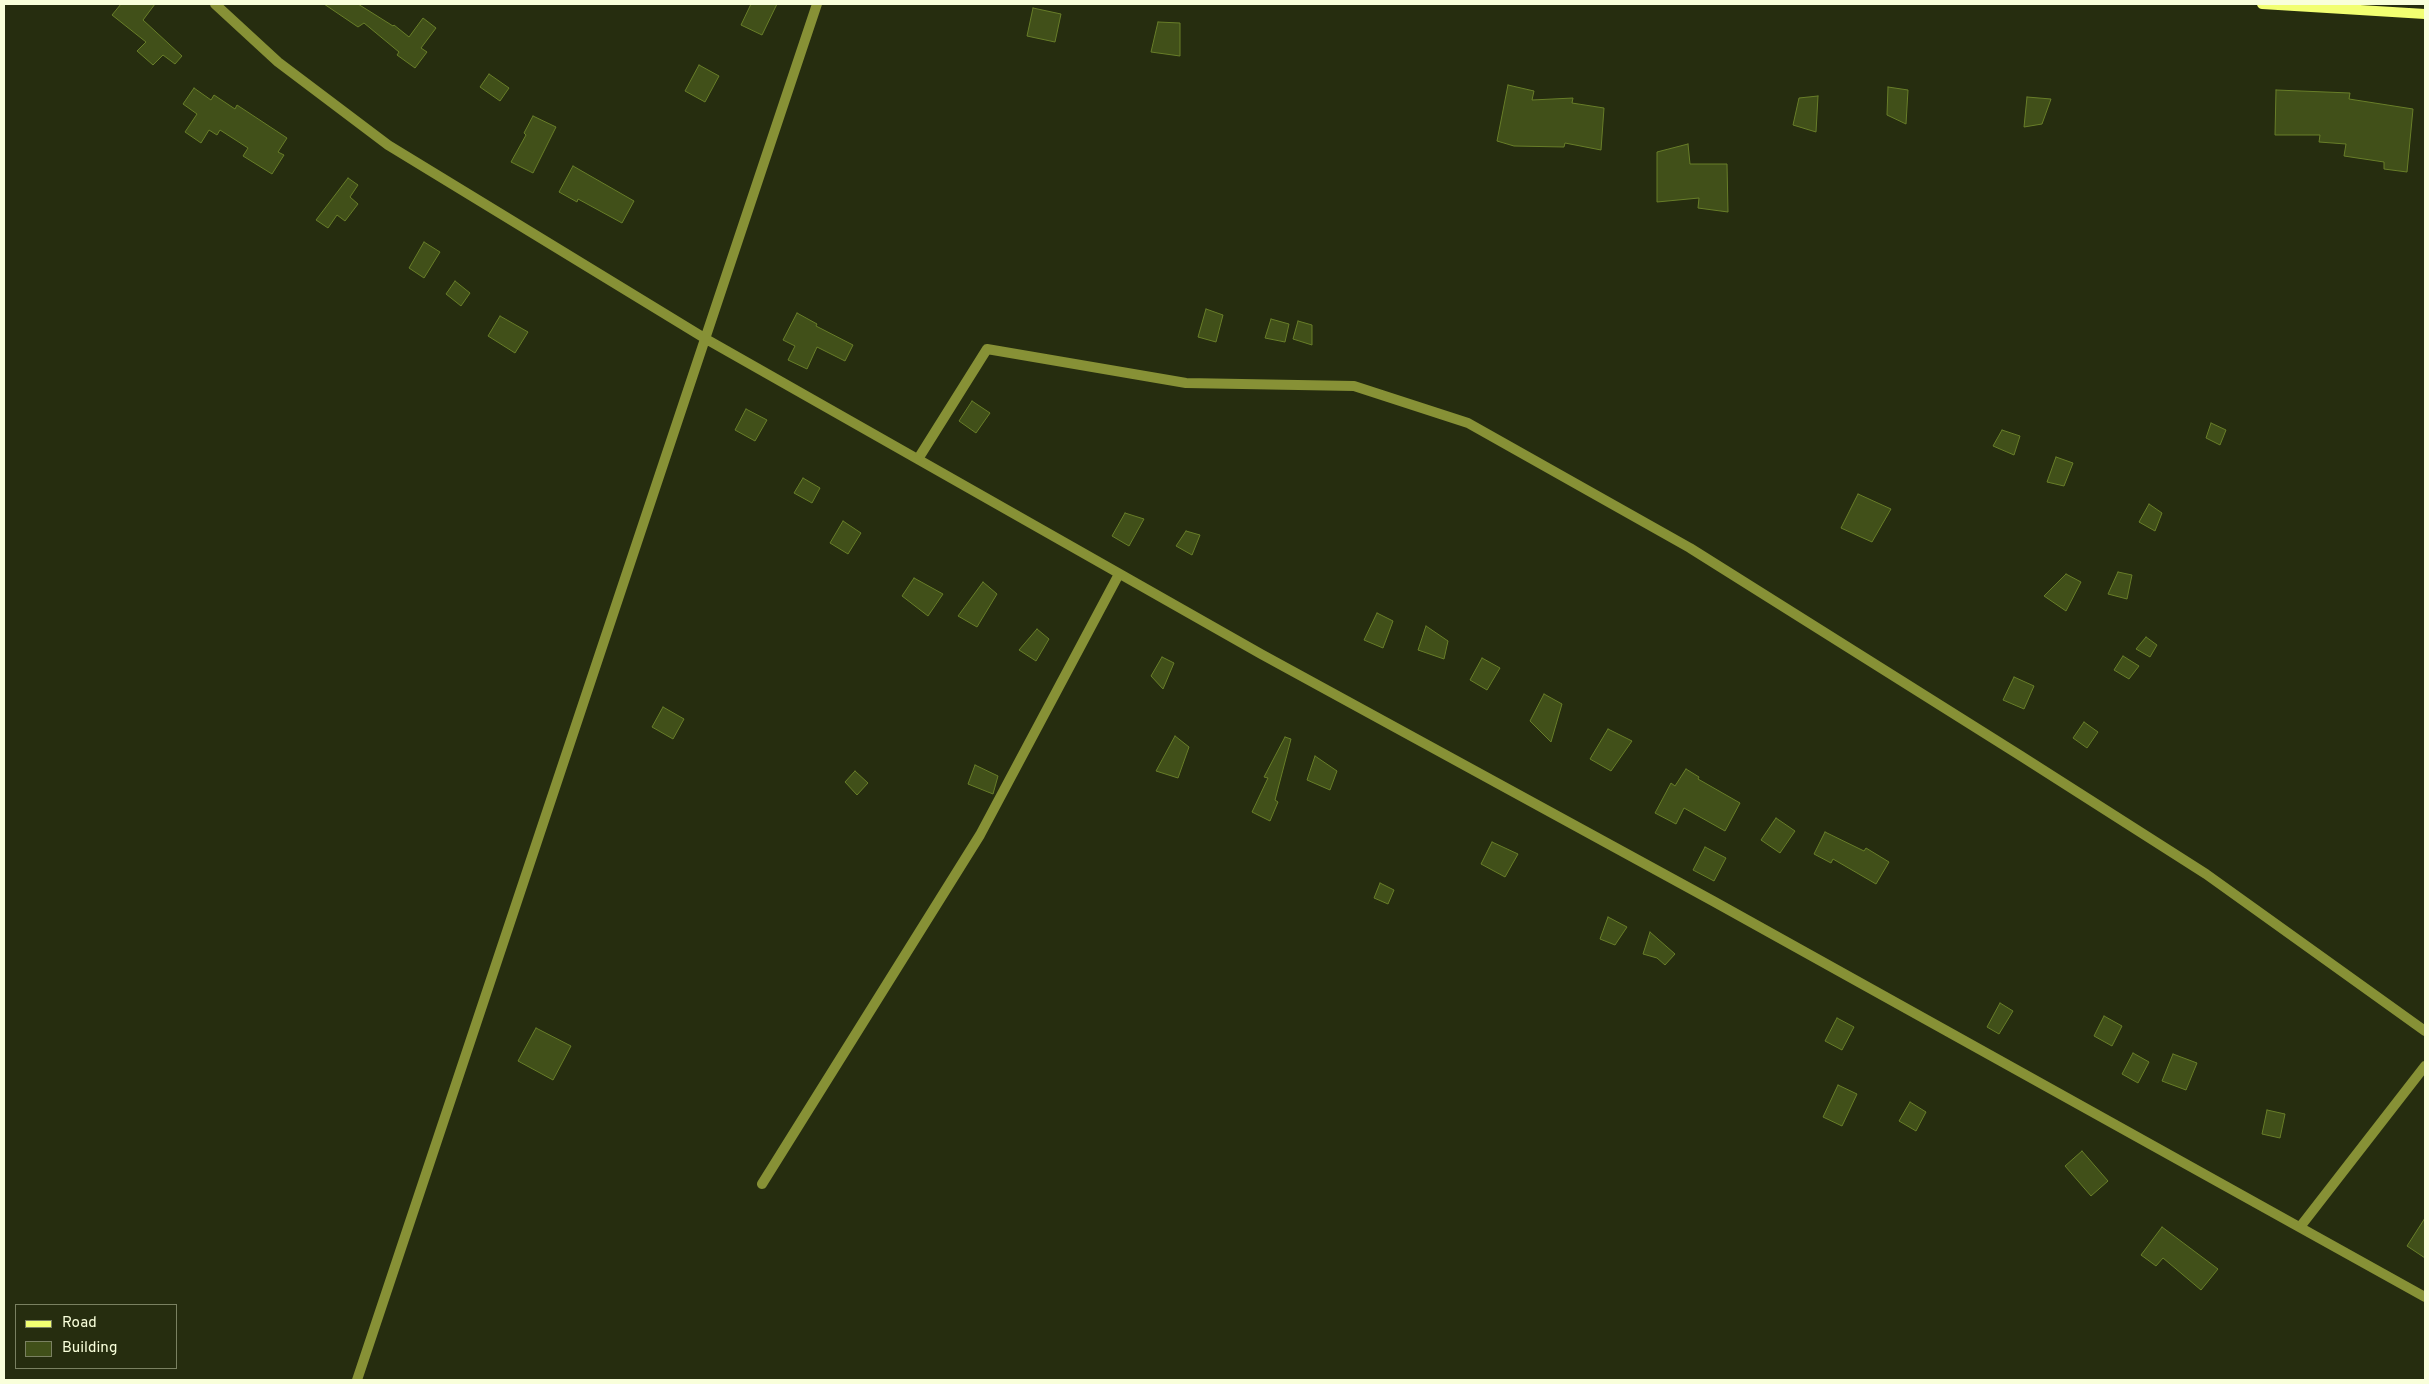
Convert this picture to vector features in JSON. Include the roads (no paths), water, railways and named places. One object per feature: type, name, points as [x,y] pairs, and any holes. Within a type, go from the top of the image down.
[{"type":"main road","points":[[2262,4],[2425,14]]},
{"type":"street","points":[[215,4],[278,62],[388,146],[706,339],[1261,654],[1739,916],[2425,1297]]},
{"type":"street","points":[[357,1380],[817,4]]},
{"type":"street","points":[[918,459],[987,348],[1186,383],[1354,386],[1468,423],[1690,548],[2029,761],[2206,874],[2425,1031]]},
{"type":"street","points":[[762,1184],[980,835],[1119,574]]},
{"type":"street","points":[[2300,1227],[2425,1066]]}]
